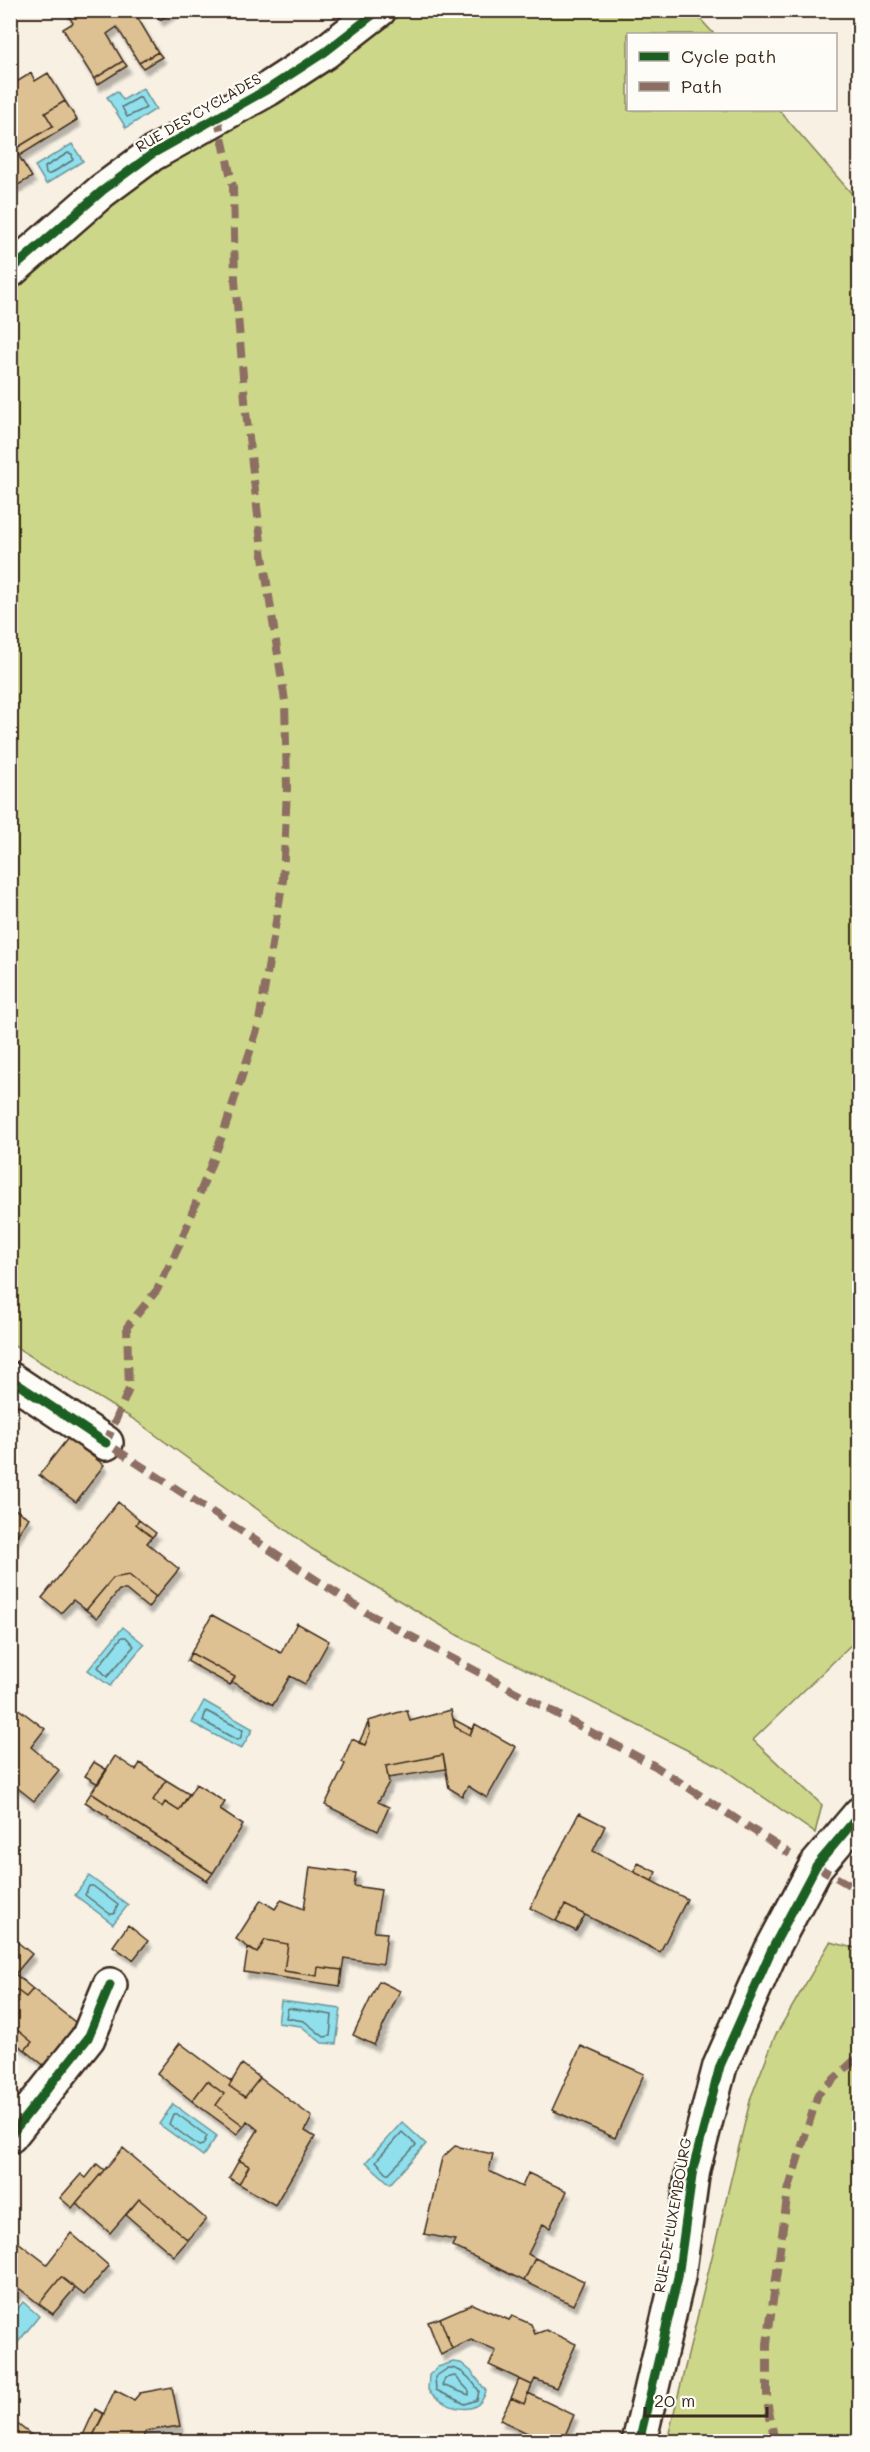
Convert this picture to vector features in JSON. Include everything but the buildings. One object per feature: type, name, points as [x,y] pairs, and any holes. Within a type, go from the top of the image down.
[{"type":"street","name":"RUE DES CYCLADES","points":[[10,271],[102,191],[152,154],[268,89],[325,52],[379,10]]},
{"type":"street","points":[[10,1379],[106,1443]]},
{"type":"street","name":"RUE DE LUXEMBOURG","points":[[639,2442],[678,2277],[693,2169],[720,2066],[771,1951],[816,1866],[860,1814]]},
{"type":"street","points":[[10,2136],[88,2038],[110,1985]]},
{"type":"green space","points":[[372,11],[693,11],[713,33],[627,33],[627,111],[780,111],[859,202],[859,1637],[753,1740],[822,1805],[815,1833],[719,1766],[459,1636],[312,1549],[135,1420],[11,1344],[11,267]]},
{"type":"green space","points":[[830,1942],[859,1949],[859,2441],[667,2441],[751,2097],[775,2036]]},
{"type":"water","points":[[143,88],[156,109],[126,128],[107,97],[117,91],[123,100]]},
{"type":"water","points":[[72,144],[83,161],[46,184],[35,166]]},
{"type":"water","points":[[123,1627],[144,1644],[110,1686],[88,1670]]},
{"type":"water","points":[[204,1701],[253,1729],[241,1749],[192,1723]]},
{"type":"water","points":[[89,1876],[128,1905],[113,1924],[75,1895]]},
{"type":"water","points":[[281,2001],[341,2009],[336,2044],[322,2043],[301,2026],[278,2023]]},
{"type":"water","points":[[173,2104],[217,2136],[203,2156],[159,2124]]},
{"type":"water","points":[[402,2122],[426,2144],[390,2184],[366,2162]]},
{"type":"water","points":[[23,2302],[39,2316],[11,2351],[11,2317]]},
{"type":"water","points":[[453,2362],[461,2363],[472,2372],[486,2391],[482,2400],[475,2406],[459,2408],[451,2406],[442,2402],[428,2390],[429,2375],[438,2367]]},
{"type":"marked path","points":[[217,115],[233,187],[235,280],[246,412],[262,550],[285,701],[287,788],[283,880],[258,1027],[223,1134],[179,1246],[157,1290],[127,1327],[129,1389],[106,1443],[367,1613],[655,1766],[790,1854]]},
{"type":"marked path","points":[[816,1866],[860,1891]]},
{"type":"marked path","points":[[775,2442],[767,2401],[767,2344],[788,2191],[818,2094],[860,2055]]},
{"type":"cycle path","points":[[10,271],[102,191],[152,154],[268,89],[325,52],[379,10]]},
{"type":"cycle path","points":[[10,1379],[106,1443]]},
{"type":"cycle path","points":[[639,2442],[678,2277],[693,2169],[720,2066],[771,1951],[816,1866],[860,1814]]},
{"type":"cycle path","points":[[10,2136],[88,2038],[110,1985]]}]
